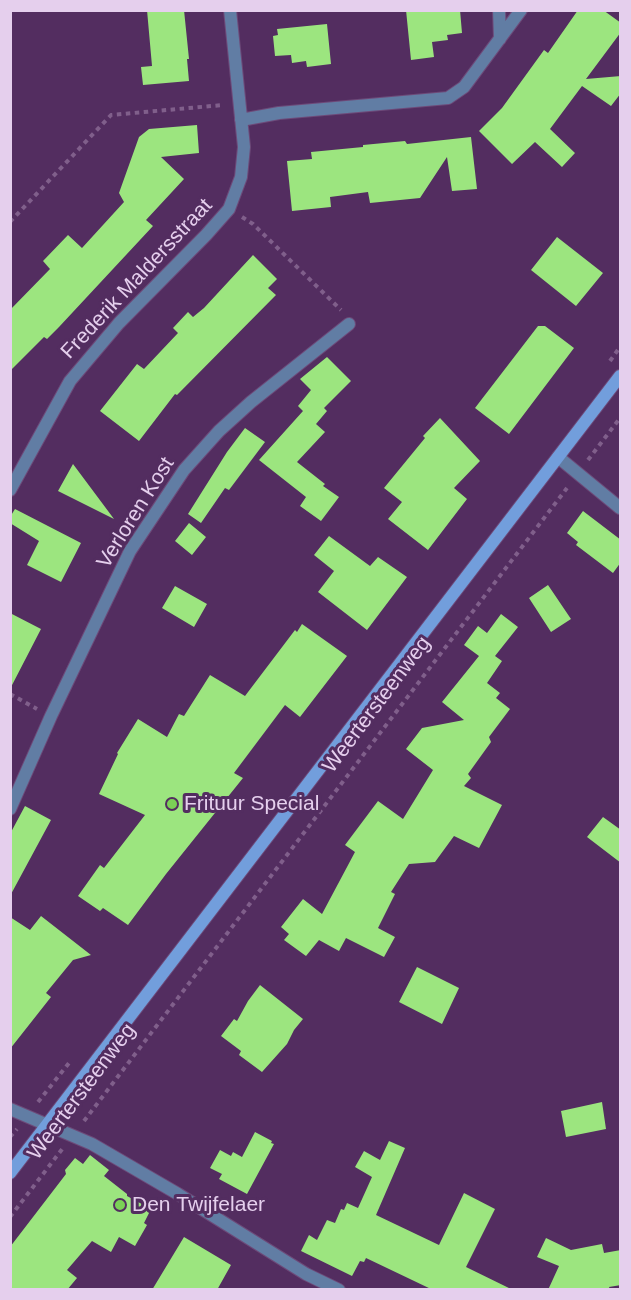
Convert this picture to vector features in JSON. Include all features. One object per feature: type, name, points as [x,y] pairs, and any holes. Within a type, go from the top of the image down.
[{"type":"main road","name":"Weertersteenweg","points":[[10,1173],[621,376]]},
{"type":"street","name":"Frederik Maldersstraat","points":[[10,490],[70,381],[119,323],[229,209],[241,177],[244,147],[230,10]]},
{"type":"street","points":[[500,10],[500,39]]},
{"type":"street","points":[[241,120],[279,113],[448,98],[464,87],[521,10]]},
{"type":"street","name":"Verloren Kost","points":[[10,809],[51,716],[130,551],[184,470],[251,402],[349,324]]},
{"type":"street","points":[[558,458],[621,508]]},
{"type":"street","points":[[10,1109],[92,1144],[178,1194],[306,1274],[339,1290]]},
{"type":"path","points":[[10,222],[111,115],[239,104]]},
{"type":"path","points":[[229,209],[253,224],[337,305],[349,324]]},
{"type":"path","name":"Weertersteenweg","points":[[10,1217],[621,418]]},
{"type":"path","points":[[10,694],[51,716]]},
{"type":"building","points":[[147,10],[184,10],[189,81],[143,85],[141,67],[152,66]]},
{"type":"building","points":[[406,10],[460,10],[462,33],[447,35],[448,40],[432,42],[434,57],[411,60]]},
{"type":"building","points":[[578,10],[603,10],[621,23],[621,32],[586,79],[621,76],[621,93],[611,106],[582,86],[550,129],[575,153],[562,167],[535,142],[512,164],[479,131],[502,108],[544,50],[548,53]]},
{"type":"building","points":[[327,24],[331,64],[307,67],[306,61],[292,63],[291,55],[275,56],[273,36],[278,35],[277,29]]},
{"type":"building","points":[[197,125],[199,153],[161,157],[184,179],[146,220],[153,226],[59,327],[47,339],[44,337],[10,371],[10,310],[50,269],[43,261],[68,235],[82,248],[124,202],[119,193],[139,137],[149,129]]},
{"type":"building","points":[[471,137],[477,189],[452,191],[447,157],[420,198],[370,203],[368,192],[330,197],[331,207],[292,211],[287,161],[312,159],[311,152],[363,147],[363,145],[405,141],[407,144]]},
{"type":"building","points":[[557,237],[603,273],[576,306],[531,270]]},
{"type":"building","points":[[253,255],[277,279],[268,288],[276,295],[177,395],[175,394],[139,441],[100,411],[137,364],[144,369],[178,333],[173,328],[188,312],[193,317],[204,308]]},
{"type":"building","points":[[538,326],[545,326],[574,348],[509,434],[475,408]]},
{"type":"building","points":[[327,357],[351,381],[324,408],[327,411],[316,424],[325,432],[297,462],[339,497],[321,521],[300,506],[306,497],[259,460],[303,411],[298,406],[311,390],[300,379]]},
{"type":"building","points":[[440,418],[480,461],[454,488],[467,499],[428,550],[388,519],[402,502],[384,488],[425,438],[423,436]]},
{"type":"building","points":[[245,428],[265,442],[229,490],[225,488],[201,523],[188,514]]},
{"type":"building","points":[[73,464],[114,519],[58,491]]},
{"type":"building","points":[[15,509],[81,543],[61,582],[27,565],[39,541],[10,523],[10,517]]},
{"type":"building","points":[[583,511],[621,540],[621,562],[613,573],[576,545],[578,542],[567,533]]},
{"type":"building","points":[[189,523],[206,537],[192,555],[175,541]]},
{"type":"building","points":[[329,536],[370,566],[378,557],[407,577],[367,630],[318,592],[334,571],[314,555]]},
{"type":"building","points":[[548,585],[571,619],[551,632],[529,598]]},
{"type":"building","points":[[175,586],[207,604],[194,627],[162,608]]},
{"type":"building","points":[[10,613],[41,629],[10,689]]},
{"type":"building","points":[[501,614],[518,627],[495,656],[502,661],[487,683],[500,693],[496,698],[510,709],[489,737],[491,742],[468,774],[471,778],[464,786],[502,805],[479,848],[454,836],[435,862],[409,864],[391,892],[395,894],[378,928],[395,937],[384,957],[346,938],[339,951],[319,940],[306,956],[284,940],[289,934],[281,927],[303,899],[322,914],[355,852],[345,845],[378,801],[403,819],[433,770],[406,749],[422,728],[464,720],[442,702],[479,656],[464,645],[478,626],[487,633]]},
{"type":"building","points":[[302,624],[347,656],[300,717],[285,705],[234,773],[243,778],[128,925],[103,908],[100,911],[78,896],[100,865],[104,868],[145,815],[99,794],[117,753],[138,719],[167,737],[179,714],[184,716],[210,675],[245,696]]},
{"type":"building","points":[[25,806],[51,820],[10,896],[10,834]]},
{"type":"building","points":[[603,817],[621,830],[621,863],[587,837]]},
{"type":"building","points":[[41,916],[91,955],[73,960],[46,993],[51,997],[10,1049],[10,917],[30,930]]},
{"type":"building","points":[[417,967],[459,988],[442,1024],[399,1002]]},
{"type":"building","points":[[260,985],[303,1019],[287,1044],[262,1072],[239,1055],[241,1051],[221,1036],[234,1019],[237,1021]]},
{"type":"building","points":[[602,1102],[606,1129],[566,1137],[561,1111]]},
{"type":"building","points":[[255,1132],[274,1144],[247,1194],[219,1179],[222,1174],[210,1168],[220,1150],[231,1156],[233,1152],[242,1157]]},
{"type":"building","points":[[389,1141],[405,1148],[376,1215],[439,1245],[464,1193],[495,1209],[466,1267],[513,1290],[433,1290],[366,1258],[364,1262],[360,1261],[352,1276],[301,1251],[309,1235],[317,1240],[327,1220],[335,1223],[341,1209],[344,1210],[347,1203],[358,1208],[372,1177],[355,1167],[364,1151],[380,1160]]},
{"type":"building","points":[[90,1155],[109,1170],[104,1176],[127,1196],[151,1209],[144,1223],[147,1225],[135,1246],[119,1237],[111,1252],[92,1241],[67,1270],[77,1278],[67,1290],[10,1290],[10,1247],[66,1174],[65,1170],[75,1158],[83,1164]]},
{"type":"building","points":[[184,1237],[231,1265],[217,1290],[152,1290]]},
{"type":"building","points":[[546,1238],[571,1250],[602,1244],[604,1253],[621,1250],[621,1285],[609,1287],[610,1290],[548,1290],[559,1266],[537,1257]]},
{"type":"place","name":"Frituur Special","points":[[172,804]]},
{"type":"place","name":"Den Twijfelaer","points":[[120,1205]]}]
